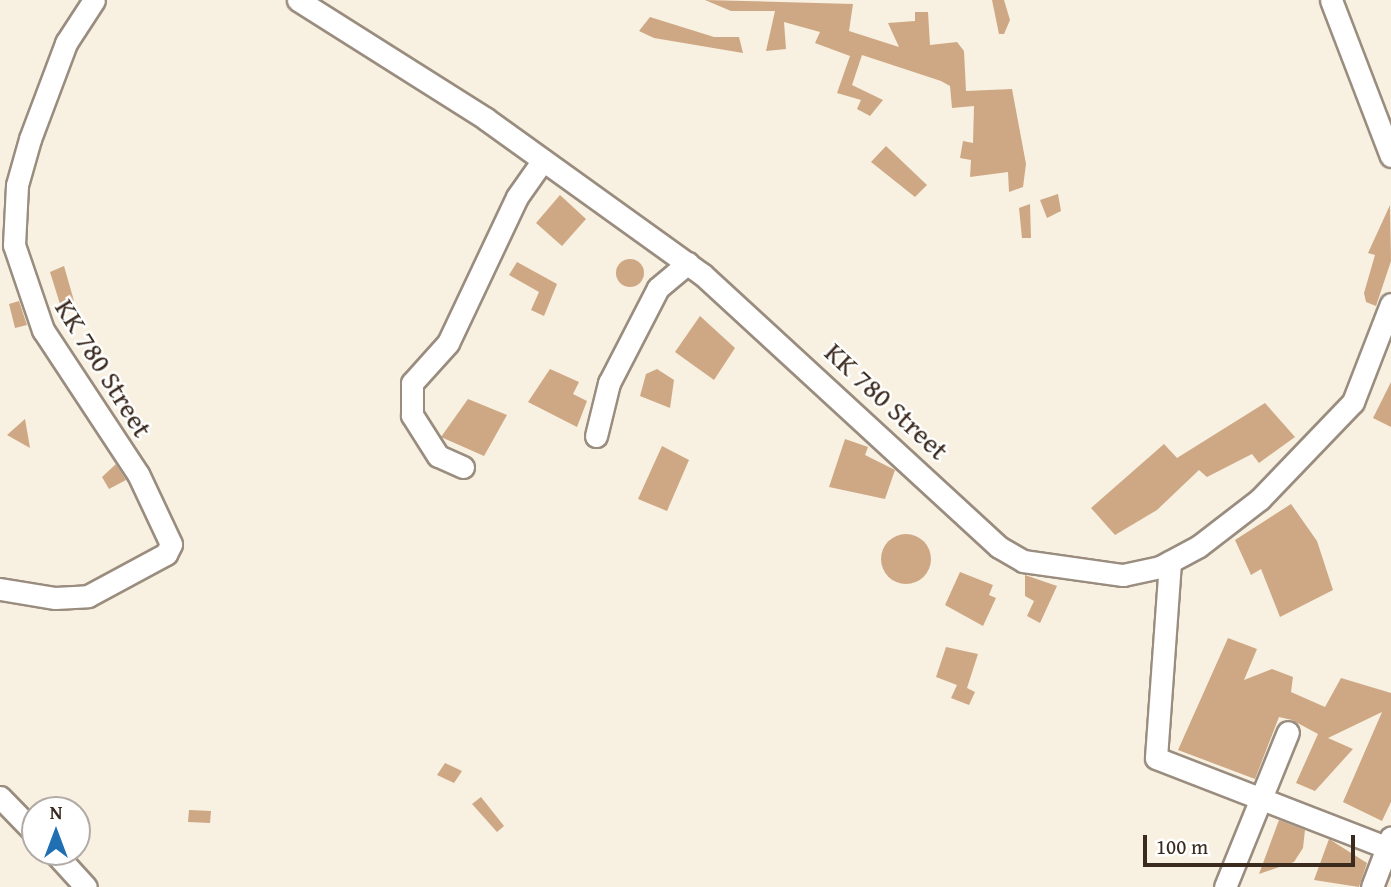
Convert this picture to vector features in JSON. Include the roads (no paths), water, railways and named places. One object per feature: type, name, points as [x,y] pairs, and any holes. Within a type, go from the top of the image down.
[{"type":"street","name":"KK 780 Street","points":[[0,589],[88,596],[166,554],[171,544],[138,474],[43,330],[14,245],[17,185],[30,139],[66,43],[94,0]]},
{"type":"street","name":"KK 780 Street","points":[[298,0],[543,160],[688,263],[789,348],[999,547],[1023,561],[1088,574],[1146,572],[1170,562],[1239,518],[1329,431],[1353,402],[1391,304]]},
{"type":"street","points":[[1333,2],[1391,156]]},
{"type":"street","points":[[463,467],[438,456],[412,415],[412,383],[448,343],[517,197],[543,160]]},
{"type":"street","points":[[596,436],[609,383],[658,288],[688,263]]},
{"type":"street","points":[[1170,562],[1156,758],[1389,841],[1372,887]]},
{"type":"street","points":[[1225,887],[1259,795],[1288,732]]},
{"type":"street","points":[[2,803],[21,820]]},
{"type":"street","points":[[67,866],[86,887]]}]
